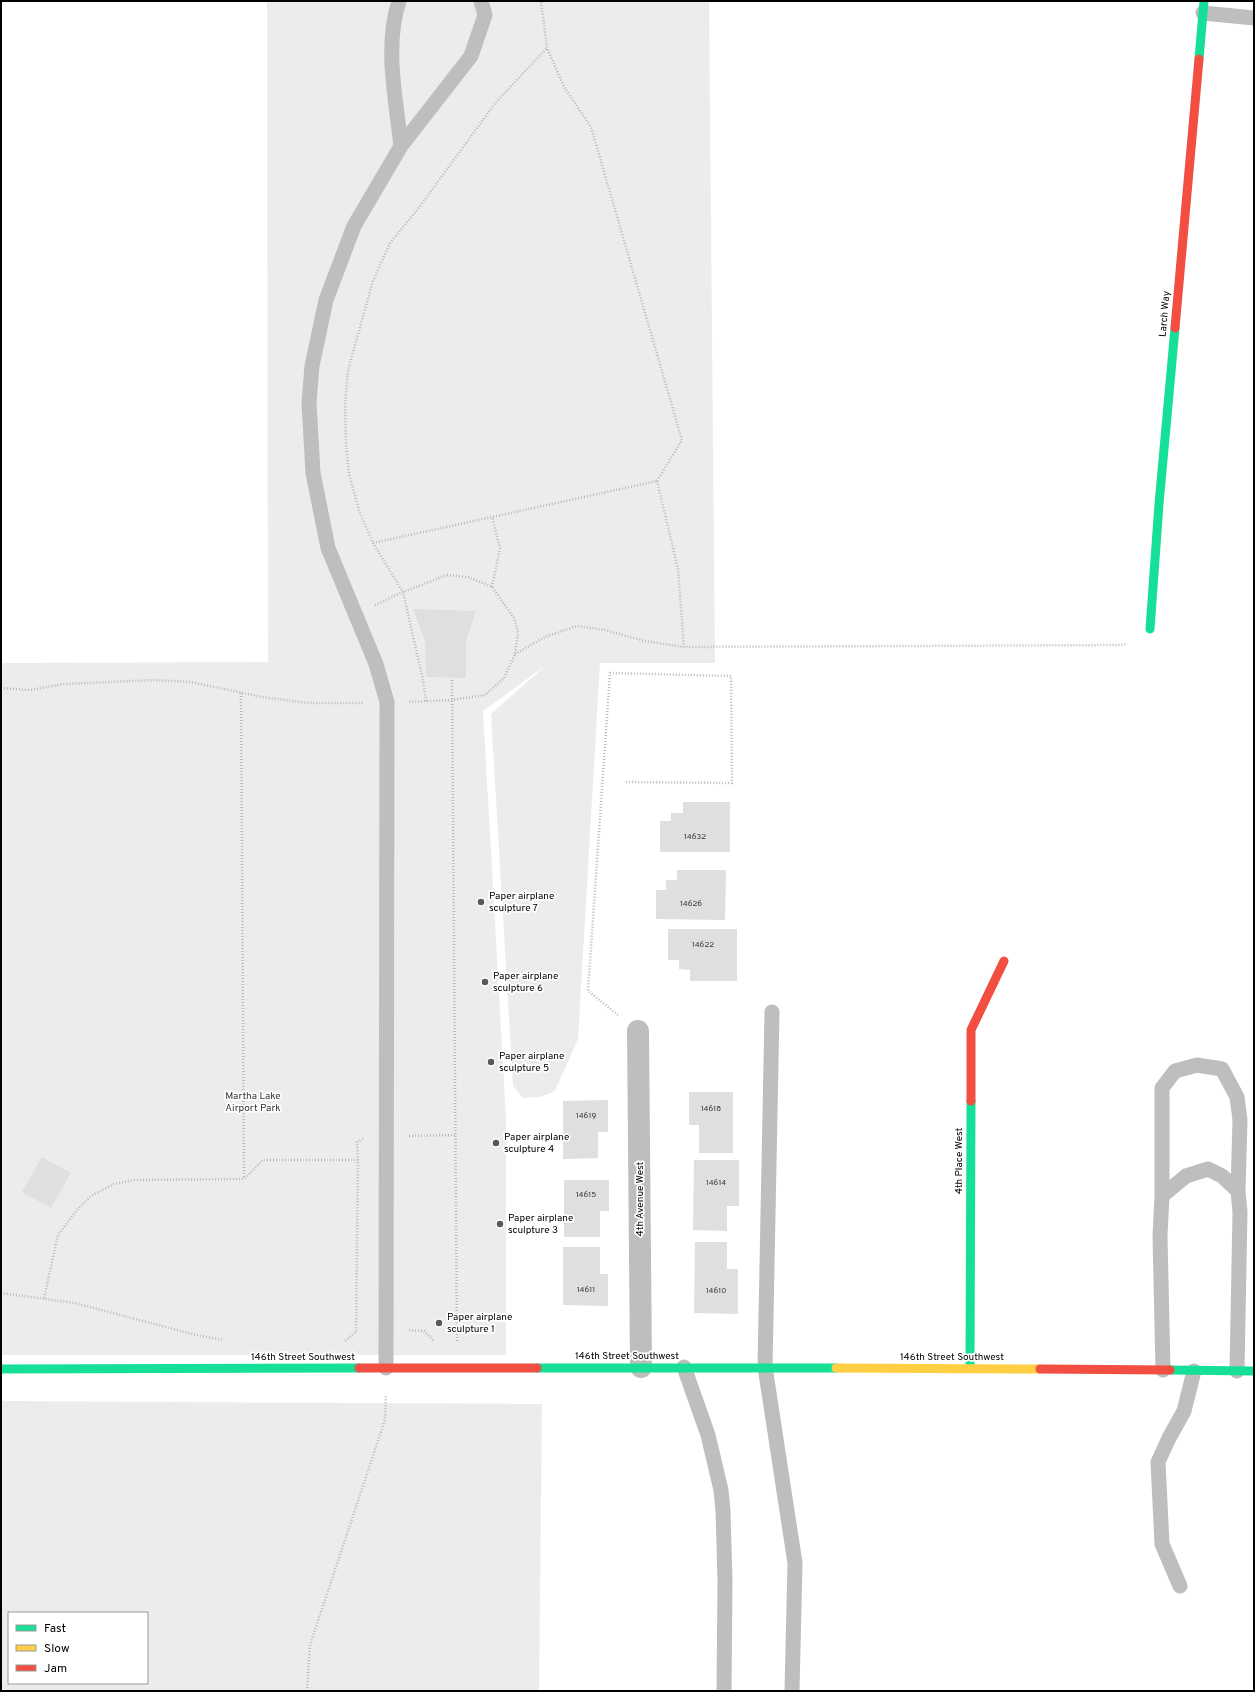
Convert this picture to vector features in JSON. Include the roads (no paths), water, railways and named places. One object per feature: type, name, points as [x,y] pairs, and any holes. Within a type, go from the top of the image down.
[{"type":"street","name":"Larch Way","points":[[1150,629],[1159,504],[1203,7]]},
{"type":"street","name":"4th Place West","points":[[970,1368],[971,1030],[1004,961]]},
{"type":"street","name":"4th Avenue West","points":[[638,1031],[641,1367]]},
{"type":"street","name":"146th Street Southwest","points":[[1,1369],[765,1367],[1254,1371]]},
{"type":"lane","points":[[399,1],[393,18],[392,63],[401,146]]},
{"type":"lane","points":[[386,1368],[387,702],[376,664],[328,548],[313,473],[309,403],[312,366],[326,300],[354,226],[401,146],[471,56],[485,15],[481,1]]},
{"type":"lane","points":[[1203,7],[1254,18]]},
{"type":"lane","points":[[772,1012],[765,1367],[795,1563],[792,1691]]},
{"type":"lane","points":[[1163,1370],[1160,1236],[1162,1196],[1162,1088],[1175,1071],[1197,1065],[1222,1069],[1237,1097],[1240,1120],[1238,1191],[1240,1212],[1237,1371]]},
{"type":"lane","points":[[1162,1196],[1186,1176],[1208,1169],[1222,1176],[1238,1191]]},
{"type":"lane","points":[[684,1367],[708,1435],[721,1490],[725,1580],[724,1691]]},
{"type":"lane","points":[[1180,1586],[1162,1544],[1158,1462],[1184,1410],[1194,1371]]},
{"type":"place","name":"Paper airplane sculpture 7","points":[[481,902]]},
{"type":"place","name":"Paper airplane sculpture 6","points":[[485,982]]},
{"type":"place","name":"Paper airplane sculpture 5","points":[[491,1062]]},
{"type":"place","name":"Paper airplane sculpture 4","points":[[496,1143]]},
{"type":"place","name":"Paper airplane sculpture 3","points":[[500,1224]]},
{"type":"place","name":"Paper airplane sculpture 1","points":[[439,1323]]},
{"type":"park label","name":"Martha Lake Airport Park","points":[[253,1102]]}]
